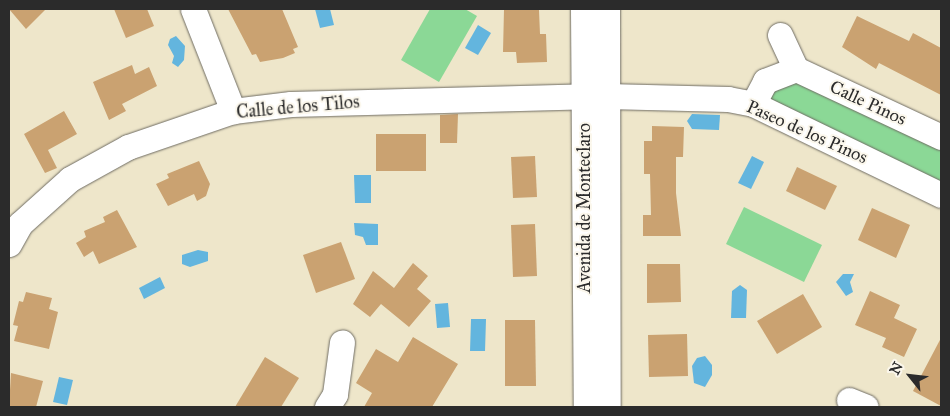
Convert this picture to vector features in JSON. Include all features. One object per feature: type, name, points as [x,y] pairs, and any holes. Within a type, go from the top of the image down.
[{"type":"street","points":[[193,9],[233,111]]},
{"type":"street","name":"Avenida de Monteclaro","points":[[583,9],[595,96],[608,407]]},
{"type":"street","name":"Avenida de Monteclaro","points":[[586,407],[595,96],[607,9]]},
{"type":"street","points":[[753,104],[765,81],[796,69],[780,35]]},
{"type":"street","name":"Calle Pinos","points":[[796,69],[941,137]]},
{"type":"street","name":"Calle de los Tilos","points":[[12,228],[70,179],[128,147],[233,111],[291,104],[595,96]]},
{"type":"street","name":"Paseo de los Pinos","points":[[595,96],[728,99],[753,104],[941,195]]},
{"type":"street","points":[[327,407],[335,394],[342,342]]},
{"type":"green space","points":[[430,9],[465,9],[477,16],[439,82],[401,60]]},
{"type":"green space","points":[[803,80],[941,146],[941,185],[763,101],[770,89]]},
{"type":"green space","points":[[744,207],[822,245],[804,282],[726,244]]},
{"type":"water","points":[[315,9],[330,9],[334,25],[320,28]]},
{"type":"water","points":[[478,25],[491,33],[478,55],[465,48]]},
{"type":"water","points":[[176,36],[185,46],[184,60],[178,67],[172,63],[174,56],[168,45],[170,39]]},
{"type":"water","points":[[692,114],[720,115],[719,130],[692,129],[687,121]]},
{"type":"water","points":[[752,156],[764,162],[751,189],[738,183]]},
{"type":"water","points":[[354,175],[371,175],[371,203],[355,203]]},
{"type":"water","points":[[354,223],[378,224],[378,245],[366,245],[363,237],[355,235]]},
{"type":"water","points":[[198,250],[208,252],[208,261],[190,267],[182,264],[182,255]]},
{"type":"water","points":[[843,274],[854,274],[850,282],[853,292],[846,296],[836,282]]},
{"type":"water","points":[[160,277],[165,288],[144,299],[139,288]]},
{"type":"water","points":[[740,285],[747,290],[746,318],[731,318],[732,291]]},
{"type":"water","points":[[448,303],[450,327],[437,328],[435,304]]},
{"type":"water","points":[[471,319],[486,319],[485,351],[470,351]]},
{"type":"water","points":[[705,356],[712,365],[712,375],[705,387],[694,383],[692,366],[697,358]]},
{"type":"water","points":[[59,377],[73,380],[67,405],[53,402]]},
{"type":"building","points":[[9,9],[46,9],[26,29]]},
{"type":"building","points":[[114,9],[147,9],[154,26],[126,38]]},
{"type":"building","points":[[228,9],[282,9],[298,47],[293,49],[295,53],[283,58],[260,62],[256,54],[252,55]]},
{"type":"building","points":[[504,9],[539,10],[540,34],[546,34],[547,62],[517,63],[516,52],[503,52]]},
{"type":"building","points":[[857,16],[909,41],[913,33],[941,48],[941,95],[879,63],[876,69],[842,47]]},
{"type":"building","points":[[132,65],[135,74],[149,67],[157,86],[122,104],[126,111],[109,120],[93,82]]},
{"type":"building","points":[[64,111],[77,134],[48,150],[57,168],[45,173],[24,134]]},
{"type":"building","points":[[458,114],[457,143],[440,143],[440,115]]},
{"type":"building","points":[[652,126],[684,127],[683,157],[676,157],[676,193],[681,236],[643,236],[643,215],[651,215],[650,174],[644,174],[644,141],[652,141]]},
{"type":"building","points":[[376,134],[426,134],[426,171],[376,171]]},
{"type":"building","points":[[535,156],[537,197],[513,198],[511,157]]},
{"type":"building","points":[[199,161],[210,184],[206,196],[197,201],[194,194],[168,206],[156,184],[169,178],[167,174]]},
{"type":"building","points":[[797,167],[837,186],[825,210],[786,191]]},
{"type":"building","points":[[872,208],[910,225],[896,258],[858,240]]},
{"type":"building","points":[[117,210],[137,247],[99,264],[93,251],[84,257],[76,243],[86,237],[84,231],[105,222],[103,217]]},
{"type":"building","points":[[535,224],[537,276],[513,277],[511,225]]},
{"type":"building","points":[[341,242],[355,279],[316,293],[303,255]]},
{"type":"building","points":[[413,263],[428,276],[417,289],[431,301],[409,327],[381,304],[370,317],[353,304],[373,271],[394,288]]},
{"type":"building","points":[[647,264],[680,264],[681,302],[647,303]]},
{"type":"building","points":[[870,291],[900,305],[894,318],[917,329],[904,357],[882,347],[886,338],[855,325]]},
{"type":"building","points":[[26,292],[52,298],[49,309],[58,312],[49,349],[14,341],[18,326],[13,325],[19,301],[23,302]]},
{"type":"building","points":[[803,294],[822,327],[777,354],[757,321]]},
{"type":"building","points":[[505,320],[535,320],[536,386],[505,386]]},
{"type":"building","points":[[687,334],[688,376],[649,377],[648,335]]},
{"type":"building","points":[[413,337],[458,364],[432,407],[364,407],[372,393],[356,383],[376,349],[398,362]]},
{"type":"building","points":[[941,338],[941,406],[913,391]]},
{"type":"building","points":[[265,357],[299,378],[281,407],[235,407]]},
{"type":"building","points":[[11,373],[43,381],[36,407],[9,407]]}]
